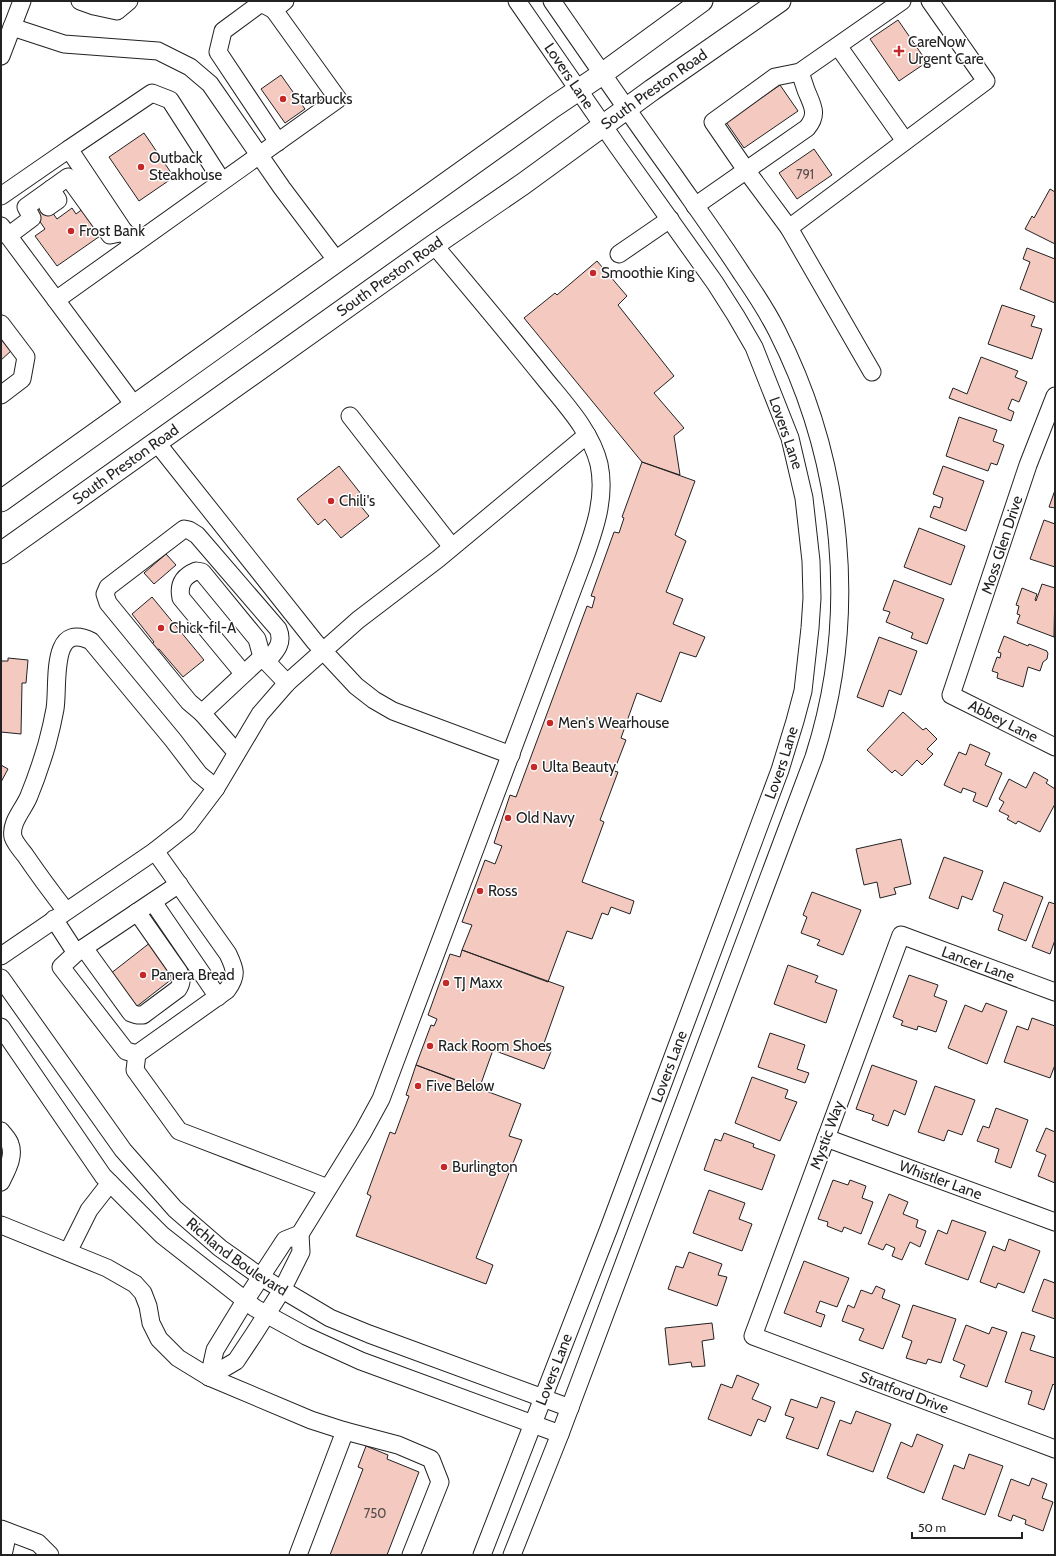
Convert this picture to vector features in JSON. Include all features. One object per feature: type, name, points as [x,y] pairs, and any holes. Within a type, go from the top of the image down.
[{"type":"main road","points":[[1,501],[337,260],[602,74],[702,1]]},
{"type":"main road","name":"South Preston Road","points":[[1,553],[434,245],[523,184],[626,108],[780,1]]},
{"type":"street","points":[[1,56],[22,1]]},
{"type":"street","points":[[80,1],[117,11],[129,1]]},
{"type":"street","name":"Lovers Lane","points":[[482,1555],[606,1235],[780,770],[803,691],[812,598],[808,529],[804,498],[790,438],[754,347],[715,283],[603,125],[518,1]]},
{"type":"street","name":"Lovers Lane","points":[[512,1555],[570,1408],[812,763],[826,713],[837,657],[841,611],[840,554],[832,495],[818,434],[798,377],[776,329],[755,293],[696,206],[552,1]]},
{"type":"street","points":[[872,372],[789,228],[746,170],[714,122],[774,77],[800,72],[902,1]]},
{"type":"street","points":[[789,228],[986,81],[930,1]]},
{"type":"street","points":[[56,300],[129,238],[222,181],[278,142],[338,99],[279,5],[261,3],[223,31],[218,52],[278,142]]},
{"type":"street","points":[[12,27],[64,44],[158,51],[190,67],[210,84],[259,155],[337,260]]},
{"type":"street","points":[[838,46],[905,141]]},
{"type":"street","points":[[696,206],[807,128],[812,122],[814,106],[800,72]]},
{"type":"street","points":[[1,196],[152,93],[170,100],[222,181]]},
{"type":"street","points":[[69,149],[129,238]]},
{"type":"street","points":[[39,214],[26,207],[68,176],[110,235],[129,238]]},
{"type":"street","points":[[51,189],[58,200],[5,238],[56,300],[134,405]]},
{"type":"street","points":[[619,254],[670,219]]},
{"type":"street","points":[[208,1377],[215,1350],[285,1240],[300,1234],[382,1100],[582,565],[597,518],[601,494],[601,478],[599,464],[587,435],[514,339],[434,245]]},
{"type":"street","points":[[1,324],[26,357],[22,379],[1,395]]},
{"type":"street","name":"Moss Glen Drive","points":[[951,695],[1028,465],[1055,396]]},
{"type":"street","points":[[350,416],[452,547]]},
{"type":"street","points":[[1,956],[155,851],[188,825],[216,788],[236,752],[260,714],[287,683],[358,620],[452,547],[587,435]]},
{"type":"street","points":[[157,442],[322,651],[356,686],[374,700],[393,710],[511,755]]},
{"type":"street","points":[[202,713],[244,673],[275,652],[280,643],[281,637],[278,629],[197,535],[184,529],[108,587],[105,594],[108,603],[189,702],[202,713],[236,752]]},
{"type":"street","points":[[244,673],[181,598],[179,591],[181,583],[191,573],[196,571],[202,572],[257,639],[264,659],[287,683]]},
{"type":"street","points":[[137,912],[179,972],[182,979],[178,989],[143,1015],[137,1015],[131,1012],[80,951],[14,839],[13,829],[28,798],[47,744],[55,708],[57,665],[60,652],[65,642],[72,637],[82,637],[91,641],[173,740],[199,774],[216,788]]},
{"type":"street","name":"Abbey Lane","points":[[951,695],[1055,746]]},
{"type":"street","points":[[155,851],[228,954],[235,970],[233,982],[227,990],[137,1054],[135,1070],[179,1132],[328,1188]]},
{"type":"street","points":[[137,1054],[126,1051],[60,967],[80,951],[179,884]]},
{"type":"street","points":[[153,902],[218,997]]},
{"type":"street","name":"Lancer Lane","points":[[901,935],[1055,992]]},
{"type":"street","name":"Mystic Way","points":[[753,1336],[901,935]]},
{"type":"street","name":"Richland Boulevard","points":[[1,978],[123,1150],[148,1180],[180,1214],[220,1248],[261,1277],[330,1318],[570,1408]]},
{"type":"street","name":"Richland Boulevard","points":[[1,1027],[103,1176],[162,1235],[255,1308],[306,1336],[361,1361],[560,1434]]},
{"type":"street","points":[[1,1131],[10,1144],[11,1153],[10,1161],[1,1182]]},
{"type":"street","name":"Whistler Lane","points":[[826,1138],[1055,1222]]},
{"type":"street","points":[[68,1252],[89,1210],[110,1183]]},
{"type":"street","points":[[1,1225],[107,1268],[135,1284],[143,1294],[148,1306],[151,1323],[159,1339],[178,1358],[208,1377],[311,1420],[398,1445],[431,1460],[440,1482],[411,1555]]},
{"type":"street","points":[[208,1377],[236,1362],[282,1290],[302,1252],[300,1234]]},
{"type":"street","name":"Stratford Drive","points":[[753,1336],[1055,1449]]},
{"type":"street","points":[[298,1555],[345,1431]]},
{"type":"street","points":[[3,1555],[4,1531],[38,1543],[50,1555]]},
{"type":"building","name":"CareNow Urgent Care","points":[[898,20],[927,62],[899,81],[870,39]]},
{"type":"building","points":[[281,75],[305,109],[285,123],[261,89]]},
{"type":"building","points":[[780,85],[798,111],[744,148],[726,122]]},
{"type":"building","name":"Outback Steakhouse","points":[[144,133],[174,177],[139,201],[109,157]]},
{"type":"building","points":[[814,149],[832,175],[797,199],[779,173]]},
{"type":"building","points":[[1050,189],[1055,192],[1055,244],[1025,229],[1032,216],[1034,218]]},
{"type":"building","name":"Frost Bank","points":[[42,198],[57,219],[72,208],[76,214],[84,208],[103,234],[57,266],[35,236],[45,229],[30,207]]},
{"type":"building","points":[[1027,248],[1055,259],[1055,303],[1020,289],[1030,262],[1023,259]]},
{"type":"building","points":[[597,261],[627,296],[618,305],[674,376],[654,393],[684,428],[674,436],[680,475],[642,462],[524,318],[555,293],[557,295]]},
{"type":"building","points":[[1002,305],[1035,316],[1031,326],[1042,329],[1032,359],[988,344]]},
{"type":"building","points":[[1,339],[11,351],[1,360]]},
{"type":"building","points":[[981,357],[1018,371],[1015,377],[1027,382],[1019,402],[1012,399],[1008,409],[1014,412],[1011,421],[949,398],[953,388],[967,394]]},
{"type":"building","points":[[959,417],[997,430],[993,441],[1004,445],[997,465],[991,463],[988,471],[946,456]]},
{"type":"building","points":[[642,462],[695,481],[675,535],[686,541],[666,592],[683,599],[673,624],[705,637],[696,657],[680,652],[661,702],[637,693],[621,738],[626,740],[614,771],[618,772],[600,820],[604,822],[582,882],[634,901],[630,914],[611,907],[608,915],[602,913],[592,939],[567,931],[548,982],[462,950],[472,925],[462,922],[485,860],[495,864],[502,846],[494,843],[510,795],[516,797],[587,606],[592,608],[595,597],[591,596],[614,532],[619,533],[624,518],[622,517]]},
{"type":"building","name":"Chili's","points":[[339,466],[365,499],[359,504],[369,516],[341,538],[325,519],[318,525],[297,499]]},
{"type":"building","points":[[943,466],[984,481],[966,531],[930,517],[934,506],[940,508],[943,498],[933,494]]},
{"type":"building","points":[[1055,490],[1055,508],[1049,507]]},
{"type":"building","points":[[1044,520],[1055,524],[1055,567],[1030,559]]},
{"type":"building","points":[[919,528],[965,546],[951,585],[904,567]]},
{"type":"building","points":[[166,554],[176,565],[154,584],[144,573]]},
{"type":"building","points":[[894,580],[944,599],[927,644],[911,638],[913,633],[886,622],[890,612],[883,610]]},
{"type":"building","points":[[1042,584],[1055,588],[1054,637],[1017,623],[1020,615],[1017,614],[1019,606],[1016,605],[1022,588],[1037,594],[1036,601]]},
{"type":"building","name":"Chick-fil-A","points":[[152,597],[204,660],[183,677],[159,649],[157,650],[152,644],[154,642],[132,614]]},
{"type":"building","points":[[1004,636],[1028,646],[1029,644],[1047,651],[1048,653],[1047,659],[1043,662],[1040,671],[1028,667],[1023,687],[997,678],[998,673],[992,671],[997,657],[1000,658],[1001,653],[998,652]]},
{"type":"building","points":[[879,637],[917,651],[901,695],[889,690],[883,707],[857,697]]},
{"type":"building","points":[[8,658],[28,660],[26,683],[22,683],[21,734],[1,732],[1,661],[8,661]]},
{"type":"building","points":[[903,712],[923,730],[926,728],[937,739],[927,749],[933,754],[922,765],[917,760],[902,776],[895,770],[892,773],[867,750]]},
{"type":"building","points":[[970,744],[990,753],[985,765],[1002,773],[987,807],[973,801],[976,793],[963,788],[961,793],[944,785],[959,752],[966,755]]},
{"type":"building","points":[[1,765],[8,769],[1,782]]},
{"type":"building","points":[[1034,772],[1048,780],[1046,783],[1055,789],[1055,804],[1040,832],[1018,821],[1016,824],[1007,819],[1009,816],[999,811],[1004,802],[999,799],[1009,779],[1026,788]]},
{"type":"building","points":[[901,839],[911,884],[894,888],[896,894],[880,898],[877,882],[864,885],[856,849]]},
{"type":"building","points":[[944,857],[983,871],[972,900],[962,896],[958,909],[929,898]]},
{"type":"building","points":[[1004,882],[1043,897],[1026,941],[998,930],[1003,915],[993,911]]},
{"type":"building","points":[[812,892],[861,910],[843,955],[817,945],[820,940],[801,933],[807,917],[803,915]]},
{"type":"building","points":[[1049,902],[1055,904],[1055,940],[1050,954],[1032,947]]},
{"type":"building","name":"Panera Bread","points":[[151,942],[177,975],[136,1007],[110,974]]},
{"type":"building","points":[[462,950],[564,987],[543,1046],[552,1049],[544,1069],[493,1050],[479,1089],[416,1065],[431,1025],[434,1026],[437,1019],[428,1015],[450,954],[460,957]]},
{"type":"building","points":[[788,965],[818,976],[815,982],[837,990],[826,1023],[774,1004]]},
{"type":"building","points":[[909,975],[938,985],[934,996],[947,1001],[936,1032],[918,1026],[917,1030],[901,1025],[903,1021],[893,1017]]},
{"type":"building","points":[[986,1003],[1007,1011],[987,1064],[948,1048],[965,1005],[982,1012]]},
{"type":"building","points":[[1032,1018],[1055,1026],[1055,1065],[1050,1078],[1004,1062],[1017,1026],[1028,1030]]},
{"type":"building","points":[[770,1033],[805,1045],[797,1069],[809,1073],[805,1083],[758,1067]]},
{"type":"building","name":"Burlington","points":[[416,1065],[521,1104],[509,1136],[522,1140],[476,1258],[493,1265],[486,1284],[356,1236],[371,1196],[367,1194],[390,1132],[395,1134],[409,1096],[406,1095]]},
{"type":"building","points":[[872,1065],[917,1081],[905,1115],[894,1110],[888,1126],[872,1120],[874,1115],[856,1109]]},
{"type":"building","points":[[752,1077],[788,1090],[785,1098],[797,1102],[780,1141],[735,1123]]},
{"type":"building","points":[[935,1086],[975,1100],[962,1135],[948,1130],[944,1141],[918,1132]]},
{"type":"building","points":[[996,1108],[1028,1120],[1011,1168],[995,1162],[999,1149],[977,1141],[983,1126],[989,1128]]},
{"type":"building","points":[[1046,1128],[1055,1132],[1055,1183],[1038,1176],[1046,1155],[1036,1151]]},
{"type":"building","points":[[724,1133],[754,1144],[753,1147],[775,1155],[762,1190],[704,1170],[715,1139],[721,1141]]},
{"type":"building","points":[[833,1180],[848,1185],[850,1180],[866,1186],[862,1198],[873,1202],[861,1234],[844,1227],[842,1232],[827,1226],[828,1222],[818,1219]]},
{"type":"building","points":[[709,1190],[745,1203],[739,1219],[752,1224],[742,1251],[693,1233]]},
{"type":"building","points":[[889,1194],[908,1202],[903,1214],[918,1220],[916,1227],[926,1231],[920,1247],[910,1242],[902,1260],[892,1256],[895,1248],[886,1244],[883,1250],[868,1244]]},
{"type":"building","points":[[952,1220],[986,1232],[968,1280],[925,1264],[938,1230],[947,1234]]},
{"type":"building","points":[[1009,1239],[1040,1251],[1024,1293],[998,1283],[996,1288],[980,1282],[993,1246],[1005,1251]]},
{"type":"building","points":[[689,1252],[722,1264],[718,1275],[727,1277],[717,1306],[668,1289],[676,1266],[683,1268]]},
{"type":"building","points":[[804,1261],[849,1278],[837,1307],[820,1301],[816,1312],[825,1315],[821,1327],[784,1313]]},
{"type":"building","points":[[1044,1279],[1055,1283],[1055,1319],[1032,1311]]},
{"type":"building","points":[[876,1286],[885,1290],[882,1298],[900,1305],[883,1349],[859,1340],[864,1329],[842,1321],[848,1305],[854,1308],[861,1290],[872,1294]]},
{"type":"building","points":[[913,1305],[956,1319],[941,1363],[928,1359],[926,1364],[906,1358],[912,1341],[902,1337]]},
{"type":"building","points":[[712,1323],[714,1339],[702,1341],[705,1366],[692,1367],[691,1362],[669,1365],[665,1328]]},
{"type":"building","points":[[966,1325],[989,1334],[992,1327],[1007,1332],[987,1387],[960,1377],[965,1365],[953,1360]]},
{"type":"building","points":[[1022,1332],[1035,1336],[1030,1350],[1055,1358],[1055,1382],[1044,1410],[1028,1404],[1032,1391],[1005,1382]]},
{"type":"building","points":[[737,1375],[759,1384],[752,1399],[771,1407],[765,1422],[758,1419],[751,1436],[708,1419],[721,1384],[732,1388]]},
{"type":"building","points":[[821,1397],[835,1402],[818,1449],[786,1438],[794,1418],[785,1415],[791,1399],[817,1408]]},
{"type":"building","points":[[856,1411],[891,1424],[873,1472],[827,1455],[840,1420],[851,1424]]},
{"type":"building","points":[[917,1434],[943,1445],[924,1493],[887,1478],[901,1442],[912,1447]]},
{"type":"building","points":[[366,1446],[388,1455],[387,1459],[419,1472],[387,1555],[330,1555],[363,1469],[358,1467]]},
{"type":"building","points":[[969,1454],[1003,1466],[985,1515],[942,1499],[954,1465],[964,1469]]},
{"type":"building","points":[[1032,1478],[1047,1484],[1042,1498],[1053,1502],[1043,1531],[1025,1524],[1026,1520],[1013,1515],[1011,1521],[998,1516],[1011,1479],[1029,1486]]},
{"type":"place","name":"CareNow Urgent Care","points":[[899,51]]},
{"type":"place","name":"Starbucks","points":[[283,99]]},
{"type":"place","name":"Outback Steakhouse","points":[[141,167]]},
{"type":"place","name":"Frost Bank","points":[[71,231]]},
{"type":"place","name":"Smoothie King","points":[[593,273]]},
{"type":"place","name":"Chili's","points":[[331,501]]},
{"type":"place","name":"Chick-fil-A","points":[[161,628]]},
{"type":"place","name":"Men's Wearhouse","points":[[550,723]]},
{"type":"place","name":"Ulta Beauty","points":[[534,767]]},
{"type":"place","name":"Old Navy","points":[[508,818]]},
{"type":"place","name":"Ross","points":[[480,891]]},
{"type":"place","name":"Panera Bread","points":[[143,975]]},
{"type":"place","name":"TJ Maxx","points":[[446,983]]},
{"type":"place","name":"Rack Room Shoes","points":[[430,1046]]},
{"type":"place","name":"Five Below","points":[[418,1086]]},
{"type":"place","name":"Burlington","points":[[444,1167]]}]
